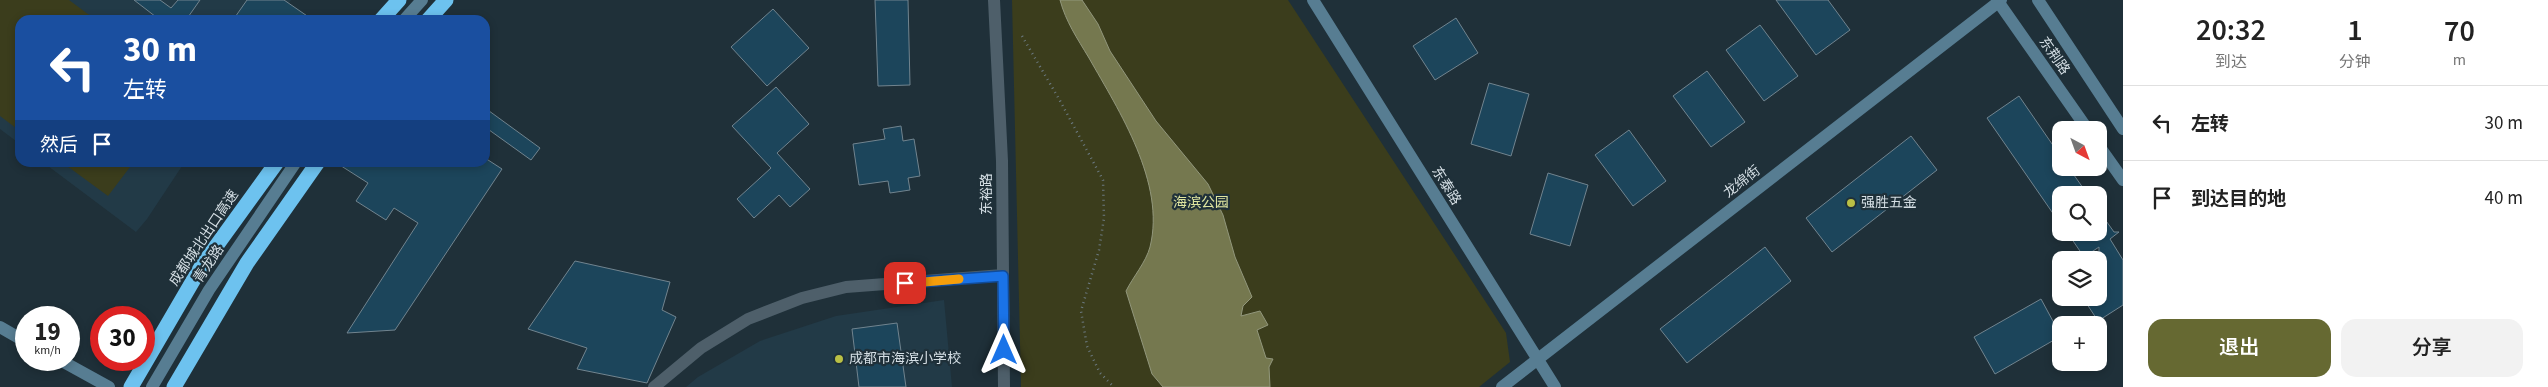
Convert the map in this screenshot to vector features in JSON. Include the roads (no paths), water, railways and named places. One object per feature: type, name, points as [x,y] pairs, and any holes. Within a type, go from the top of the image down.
[{"type":"highway","points":[[386,15],[399,0]]},
{"type":"highway","points":[[432,15],[446,0]]},
{"type":"highway","name":"成都城北出口高速","points":[[131,387],[201,267],[273,167]]},
{"type":"highway","points":[[174,387],[247,263],[314,167]]},
{"type":"street","points":[[408,15],[422,0]]},
{"type":"street","name":"东裕路","points":[[994,0],[1002,161],[1004,387]]},
{"type":"street","name":"东泰路","points":[[1313,0],[1555,387]]},
{"type":"street","name":"东荆路","points":[[2038,0],[2123,130]]},
{"type":"street","name":"龙绵街","points":[[1502,387],[1999,1]]},
{"type":"street","name":"东荆路","points":[[1999,1],[2082,121]]},
{"type":"street","points":[[2108,159],[2123,180]]},
{"type":"street","name":"青龙路","points":[[152,387],[209,290],[293,167]]},
{"type":"street","points":[[654,387],[701,348],[748,319],[802,298],[846,288],[1003,276]]},
{"type":"street","points":[[0,327],[15,336]]},
{"type":"street","points":[[80,371],[109,387]]},
{"type":"place","name":"强胜五金","points":[[1851,203]]},
{"type":"place","name":"成都市海滨小学校","points":[[839,359]]},
{"type":"park label","name":"海滨公园","points":[[1201,203]]}]
